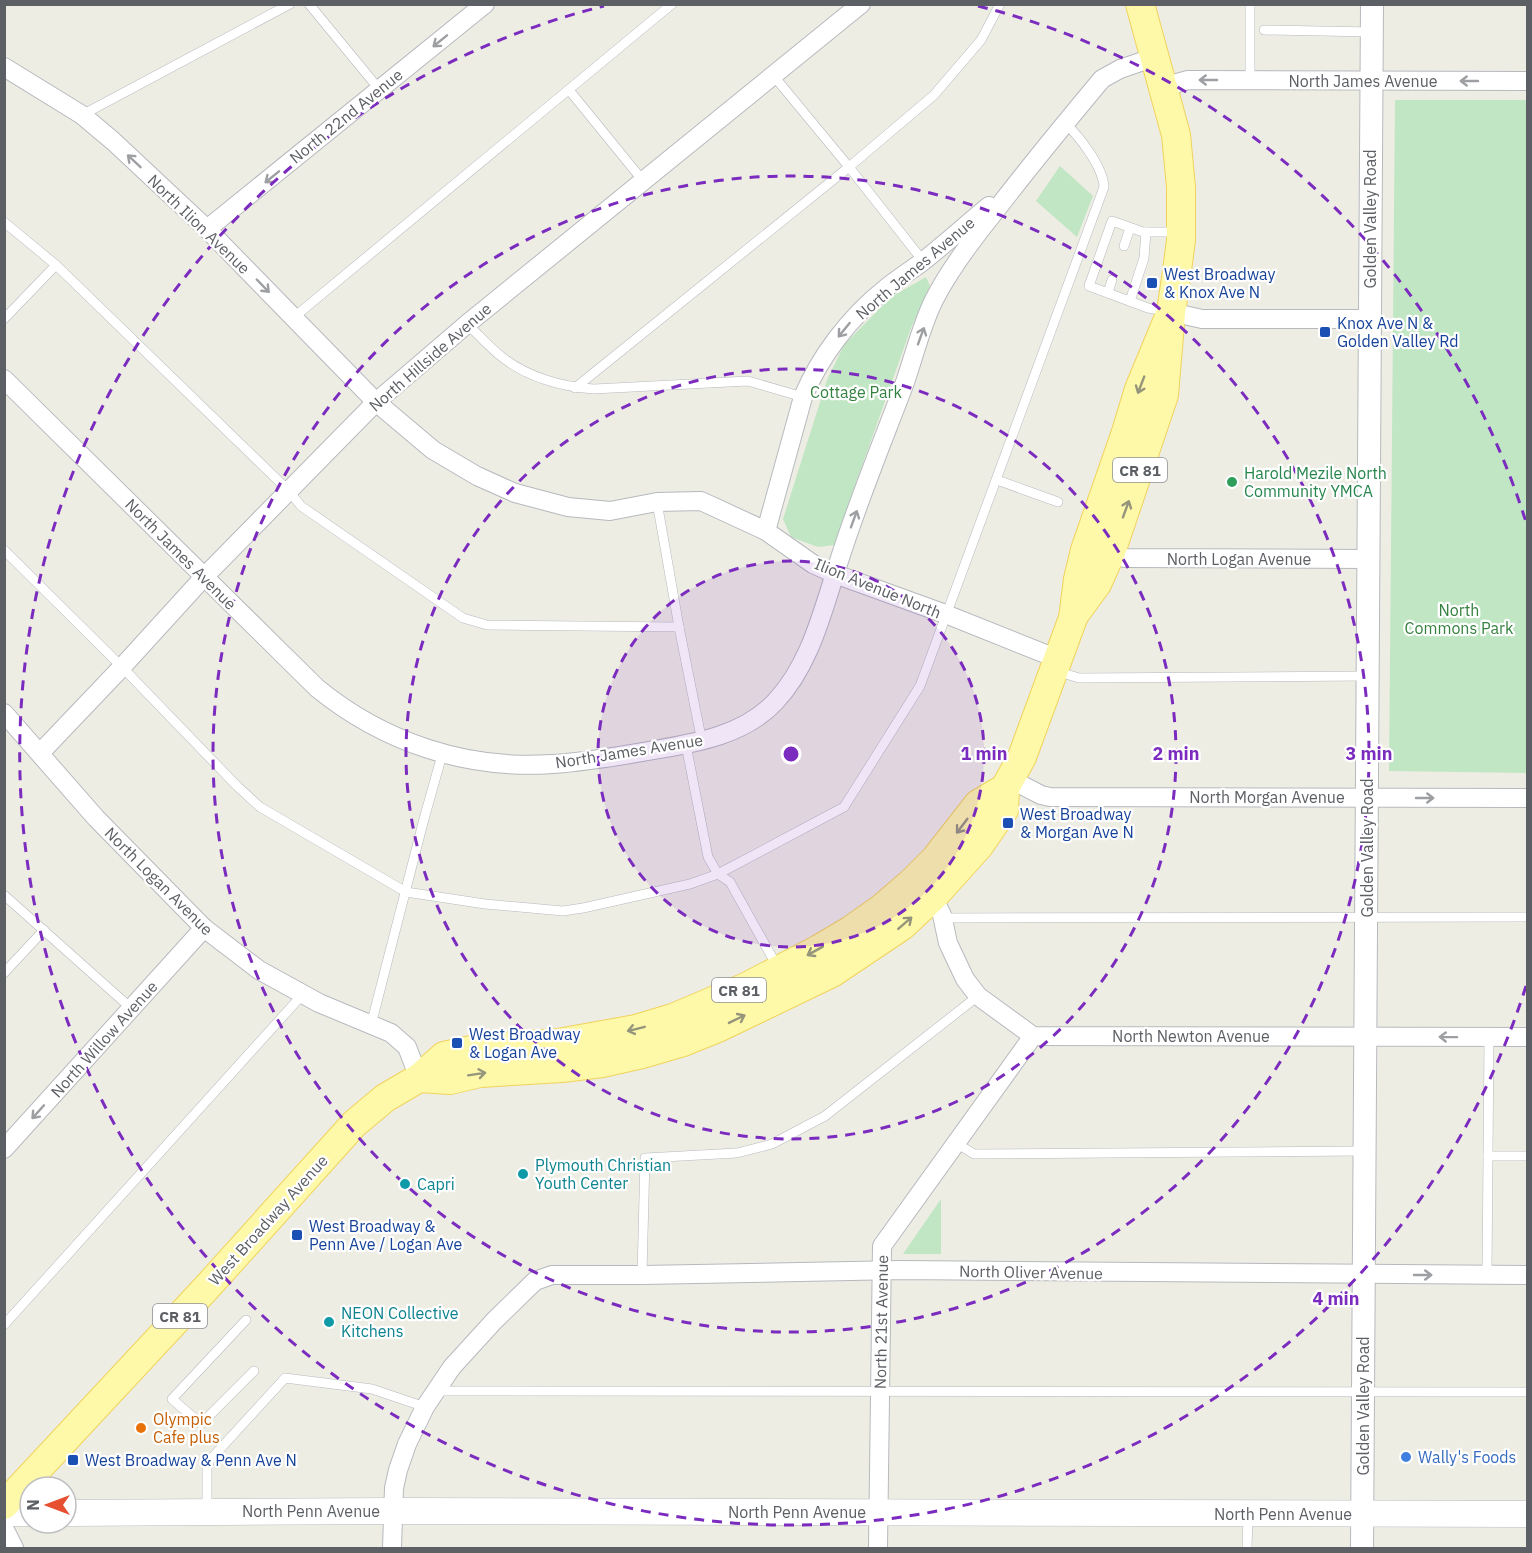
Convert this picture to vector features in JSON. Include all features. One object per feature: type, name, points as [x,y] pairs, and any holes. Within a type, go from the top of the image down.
[{"type":"main road","name":"CR 81","points":[[1073,618],[1097,584],[1110,555],[1164,395],[1180,232],[1181,187],[1176,135],[1140,4]]},
{"type":"main road","name":"CR 81","points":[[678,1030],[720,1027],[832,973],[902,926],[937,908],[1004,810],[1007,783],[1022,757],[1073,618],[1078,579],[1085,550],[1139,389],[1171,312]]},
{"type":"main road","name":"CR 81","points":[[419,1078],[450,1080],[480,1073],[562,1068],[602,1063],[642,1054],[678,1030],[711,1003],[779,970],[851,930],[882,908],[935,858],[978,804],[1007,783]]},
{"type":"main road","name":"West Broadway Avenue","points":[[4,1505],[209,1285],[354,1124],[385,1098],[419,1078]]},
{"type":"main road","name":"North Penn Avenue","points":[[78,1513],[392,1511],[1527,1514]]},
{"type":"street","name":"North 22nd Avenue","points":[[207,229],[485,4]]},
{"type":"street","name":"North Hillside Avenue","points":[[40,753],[204,577],[376,402],[467,324],[861,4]]},
{"type":"street","name":"Golden Valley Road","points":[[1362,1548],[1372,4]]},
{"type":"street","name":"North James Avenue","points":[[4,379],[317,688],[340,707],[371,726],[442,755],[504,764],[549,764],[604,759],[694,743],[746,725],[773,704],[791,682],[817,630],[934,299],[972,240],[1102,79],[1120,69],[1155,57]]},
{"type":"street","name":"North Ilion Avenue","points":[[4,67],[82,115],[113,141],[207,229],[376,402]]},
{"type":"street","name":"North James Avenue","points":[[1163,87],[1188,80],[1527,81]]},
{"type":"street","name":"North James Avenue","points":[[766,531],[803,397],[809,382],[830,347],[855,317],[884,289],[923,261],[1016,184]]},
{"type":"street","points":[[1171,312],[1202,319],[1370,319]]},
{"type":"street","name":"Ilion Avenue North","points":[[376,402],[433,450],[477,476],[515,494],[559,506],[593,510],[625,509],[657,502],[701,501],[766,531],[813,564],[948,615],[1056,665]]},
{"type":"street","name":"North Logan Avenue","points":[[1110,555],[1125,558],[1368,559]]},
{"type":"street","name":"North Logan Avenue","points":[[4,713],[96,818],[204,928],[259,970],[303,994],[400,1039],[407,1047],[419,1078]]},
{"type":"street","name":"North Morgan Avenue","points":[[1007,783],[1050,797],[1527,798]]},
{"type":"street","points":[[937,908],[948,943],[965,979],[978,996],[1033,1036]]},
{"type":"street","name":"North Willow Avenue","points":[[4,1149],[204,928]]},
{"type":"street","name":"North Newton Avenue","points":[[1033,1036],[1527,1037]]},
{"type":"street","name":"North 21st Avenue","points":[[879,1548],[882,1246],[1033,1036]]},
{"type":"street","name":"North Oliver Avenue","points":[[436,1391],[472,1345],[535,1281],[552,1275],[880,1270],[1527,1275]]},
{"type":"street","points":[[392,1548],[392,1511],[398,1470],[407,1444],[425,1407],[436,1391]]},
{"type":"street","points":[[4,1528],[14,1548]]},
{"type":"lane","points":[[82,115],[290,4]]},
{"type":"lane","points":[[309,4],[379,89]]},
{"type":"lane","points":[[293,318],[672,4]]},
{"type":"lane","points":[[575,388],[849,167],[934,95],[981,40],[1000,4]]},
{"type":"lane","points":[[1250,4],[1250,81]]},
{"type":"lane","points":[[1264,30],[1372,32]]},
{"type":"lane","points":[[773,75],[923,261]]},
{"type":"lane","points":[[569,90],[644,182]]},
{"type":"lane","points":[[4,550],[260,807],[406,892],[485,904],[563,911],[690,884],[718,874],[844,807],[920,686],[1104,187],[1104,179],[1079,136],[1065,123]]},
{"type":"lane","points":[[1171,312],[1148,308],[1089,286],[1112,221],[1146,232],[1180,232]]},
{"type":"lane","points":[[4,222],[56,265],[289,491],[301,506],[463,618],[488,625],[679,627]]},
{"type":"lane","points":[[1124,246],[1130,228]]},
{"type":"lane","points":[[1130,301],[1144,258],[1146,232]]},
{"type":"lane","points":[[4,318],[56,265]]},
{"type":"lane","points":[[1108,293],[1112,280]]},
{"type":"lane","points":[[467,324],[503,358],[545,381],[575,388],[748,381],[803,397]]},
{"type":"lane","points":[[997,480],[1058,502]]},
{"type":"lane","points":[[657,502],[679,627],[708,857],[718,874],[730,882],[779,970]]},
{"type":"lane","points":[[1056,665],[1078,678],[1368,676]]},
{"type":"lane","points":[[371,1025],[442,755]]},
{"type":"lane","points":[[4,895],[132,1009]]},
{"type":"lane","points":[[937,908],[1366,916],[1527,916]]},
{"type":"lane","points":[[4,973],[44,930]]},
{"type":"lane","points":[[4,1325],[303,994]]},
{"type":"lane","points":[[642,1275],[645,1158],[737,1153],[772,1144],[825,1116],[978,996]]},
{"type":"lane","points":[[1487,1275],[1489,1037]]},
{"type":"lane","points":[[956,1143],[974,1154],[1365,1151]]},
{"type":"lane","points":[[1488,1156],[1527,1156]]},
{"type":"lane","points":[[246,1320],[172,1399],[201,1424],[254,1371]]},
{"type":"lane","points":[[207,1512],[207,1468],[210,1460],[285,1378],[372,1389],[425,1407]]},
{"type":"lane","points":[[436,1391],[1527,1392]]},
{"type":"lane","points":[[1247,1548],[1248,1514]]},
{"type":"green space","name":"North Commons Park","points":[[1395,100],[1527,100],[1527,773],[1389,771]]},
{"type":"green space","points":[[1060,166],[1093,196],[1077,237],[1036,201]]},
{"type":"green space","name":"Cottage Park","points":[[926,277],[930,286],[911,328],[834,545],[818,547],[791,537],[783,519],[827,380],[844,345],[891,297]]},
{"type":"green space","points":[[941,1199],[941,1254],[903,1254]]},
{"type":"place","name":"West Broadway & Knox Ave N","points":[[1152,283]]},
{"type":"place","name":"Knox Ave N & Golden Valley Rd","points":[[1325,332]]},
{"type":"place","name":"Harold Mezile North Community YMCA","points":[[1232,482]]},
{"type":"place","name":"West Broadway & Morgan Ave N","points":[[1008,823]]},
{"type":"place","name":"West Broadway & Logan Ave","points":[[457,1043]]},
{"type":"place","name":"Plymouth Christian Youth Center","points":[[523,1174]]},
{"type":"place","name":"Capri","points":[[405,1184]]},
{"type":"place","name":"West Broadway & Penn Ave / Logan Ave","points":[[297,1235]]},
{"type":"place","name":"NEON Collective Kitchens","points":[[329,1322]]},
{"type":"place","name":"Olympic Cafe plus","points":[[141,1428]]},
{"type":"place","name":"Wally's Foods","points":[[1406,1457]]},
{"type":"place","name":"West Broadway & Penn Ave N","points":[[73,1460]]}]
